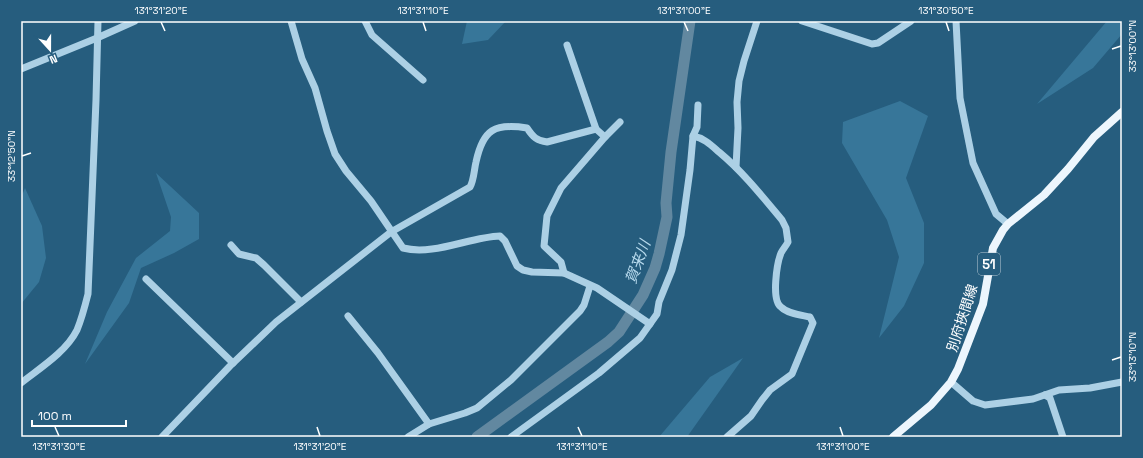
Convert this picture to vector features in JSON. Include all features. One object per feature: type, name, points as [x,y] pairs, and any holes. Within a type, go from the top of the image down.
[{"type":"main road","name":"別府挾間線","points":[[894,436],[931,405],[951,382],[958,369],[983,304],[993,248],[1008,224],[1044,195],[1068,169],[1094,137],[1122,112]]},
{"type":"street","points":[[21,383],[46,364],[72,337],[82,317],[88,294],[98,21]]},
{"type":"street","points":[[21,70],[135,21]]},
{"type":"street","points":[[291,21],[302,60],[315,88],[335,154],[346,171],[371,201],[403,248],[411,250],[431,248],[480,238],[500,236],[505,240],[517,266],[523,270],[532,272],[564,273],[590,286],[598,288],[650,324]]},
{"type":"street","points":[[365,21],[372,36],[422,80]]},
{"type":"street","points":[[736,167],[738,128],[737,102],[739,81],[757,21]]},
{"type":"street","points":[[802,21],[872,44],[878,43],[911,21]]},
{"type":"street","points":[[956,21],[960,98],[972,163],[996,214],[1008,224]]},
{"type":"street","points":[[567,45],[596,129],[605,137]]},
{"type":"street","points":[[511,437],[599,373],[640,338],[657,314],[659,302],[672,270],[681,235],[694,136],[697,127],[698,105]]},
{"type":"street","points":[[564,273],[561,262],[544,246],[546,216],[562,188],[605,137],[620,122]]},
{"type":"street","points":[[162,437],[233,363],[276,322],[392,232],[470,186],[472,183],[476,160],[484,138],[495,128],[507,126],[527,128],[535,139],[540,142],[547,142],[596,129]]},
{"type":"street","points":[[694,136],[701,138],[736,167],[782,220],[786,228],[788,242],[781,253],[775,286],[775,297],[777,304],[781,308],[790,312],[810,317],[813,323],[792,374],[770,390],[751,416],[727,437]]},
{"type":"street","points":[[231,245],[239,254],[256,258],[301,302]]},
{"type":"street","points":[[146,279],[233,363]]},
{"type":"street","points":[[408,437],[429,424],[477,408],[511,380],[580,311],[584,305],[590,286]]},
{"type":"street","points":[[348,316],[429,424]]},
{"type":"street","points":[[951,382],[973,401],[985,405],[1032,399],[1059,390],[1090,388],[1122,382]]},
{"type":"street","points":[[1046,395],[1050,398],[1063,437]]},
{"type":"shaded area","points":[[467,21],[506,21],[488,40],[462,44]]},
{"type":"shaded area","points":[[1107,21],[1122,21],[1122,34],[1093,68],[1037,104]]},
{"type":"shaded area","points":[[900,101],[928,116],[906,178],[924,223],[924,263],[904,306],[879,338],[899,257],[887,220],[842,143],[843,122]]},
{"type":"shaded area","points":[[156,173],[199,213],[199,239],[174,253],[141,268],[129,303],[85,364],[107,312],[136,258],[170,231],[171,217]]},
{"type":"shaded area","points":[[25,188],[42,226],[46,258],[39,282],[21,304],[21,198]]},
{"type":"shaded area","points":[[743,358],[687,437],[659,437],[710,377]]},
{"type":"waterway","name":"賀来川","points":[[477,437],[608,342],[619,332],[643,295],[655,268],[667,217],[666,203],[671,152],[690,21]]}]
